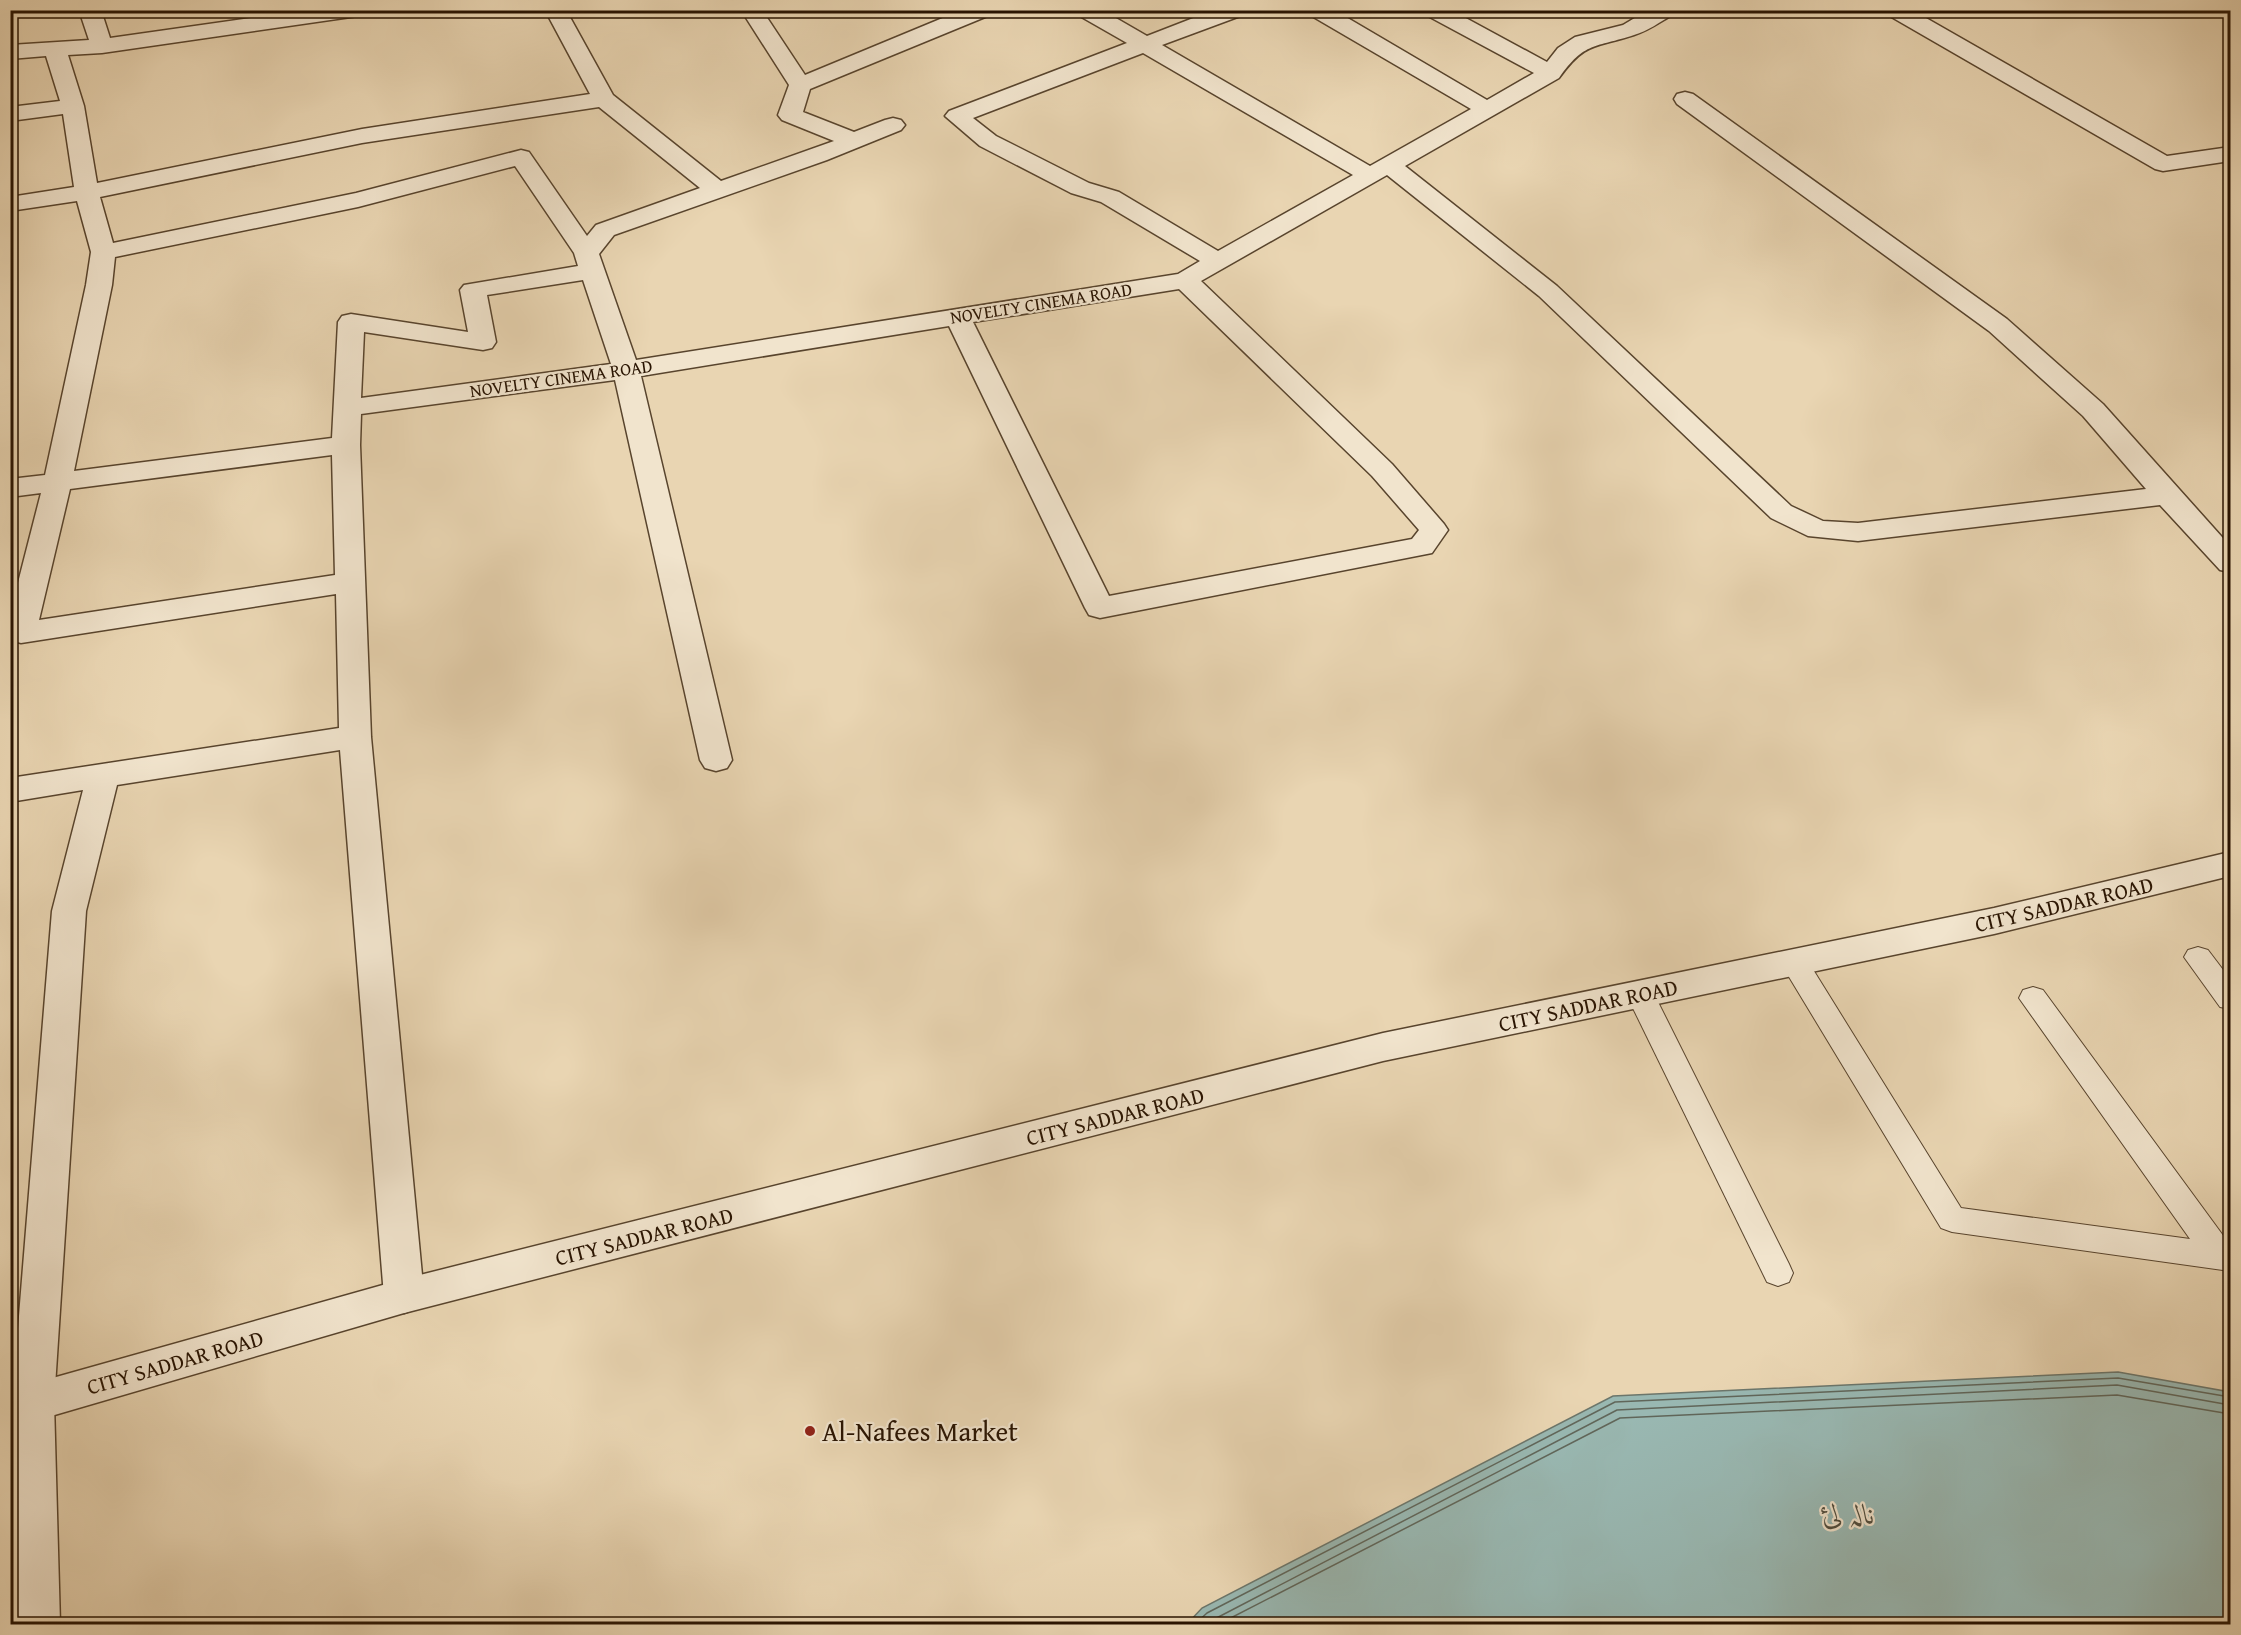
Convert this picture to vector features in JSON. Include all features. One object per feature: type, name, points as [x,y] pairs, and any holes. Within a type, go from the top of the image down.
[{"type":"street","points":[[90,10],[102,46]]},
{"type":"street","points":[[10,52],[55,51],[102,46],[274,16],[358,10]]},
{"type":"street","points":[[555,10],[604,99],[717,190]]},
{"type":"street","points":[[751,10],[800,85]]},
{"type":"street","points":[[855,141],[790,115],[800,85],[982,10]]},
{"type":"street","points":[[1086,10],[1145,45],[1380,170],[1548,291],[1781,512],[1818,530],[1858,532],[2167,495]]},
{"type":"street","points":[[1218,261],[1110,197],[1080,188],[988,141],[957,116],[1235,10]]},
{"type":"street","points":[[1318,10],[1487,109]]},
{"type":"street","points":[[1434,10],[1551,73]]},
{"type":"street","points":[[1608,10],[1629,30]]},
{"type":"street","name":"NOVELTY CINEMA ROAD","points":[[348,408],[626,370],[1185,279],[1551,73],[1565,51],[1599,36],[1629,30],[1664,10]]},
{"type":"street","points":[[1896,10],[2163,164],[2230,153]]},
{"type":"street","points":[[55,51],[74,106],[87,192],[103,252],[99,285],[58,482],[16,634],[349,582]]},
{"type":"street","points":[[10,204],[87,192],[363,136],[604,99]]},
{"type":"street","points":[[1685,99],[1998,325],[2092,410],[2230,563]]},
{"type":"street","points":[[10,114],[74,106]]},
{"type":"street","points":[[589,262],[604,230],[855,141],[893,125]]},
{"type":"street","points":[[103,252],[358,200],[520,157],[589,262],[626,370],[716,760]]},
{"type":"street","points":[[404,1296],[355,737],[346,446],[351,322],[483,342],[473,290],[589,262]]},
{"type":"street","points":[[957,316],[1100,608],[1422,546],[1434,530],[1382,470],[1185,279]]},
{"type":"street","points":[[10,488],[346,446]]},
{"type":"street","points":[[10,790],[355,737]]},
{"type":"street","points":[[38,1624],[22,1406],[69,911],[103,775]]},
{"type":"street","name":"CITY SADDAR ROAD","points":[[22,1406],[404,1296],[1383,1047],[1994,921],[2230,864]]},
{"type":"lane","points":[[2198,957],[2230,999]]},
{"type":"lane","points":[[1794,963],[1952,1219],[2225,1257]]},
{"type":"lane","points":[[1640,994],[1778,1273]]},
{"type":"lane","points":[[2033,998],[2225,1257]]},
{"type":"water","name":"نالہ لئ","points":[[2118,1372],[2230,1392],[2230,1624],[1187,1624],[1202,1608],[1613,1396]]},
{"type":"place","name":"Al-Nafees Market","points":[[810,1431]]}]
